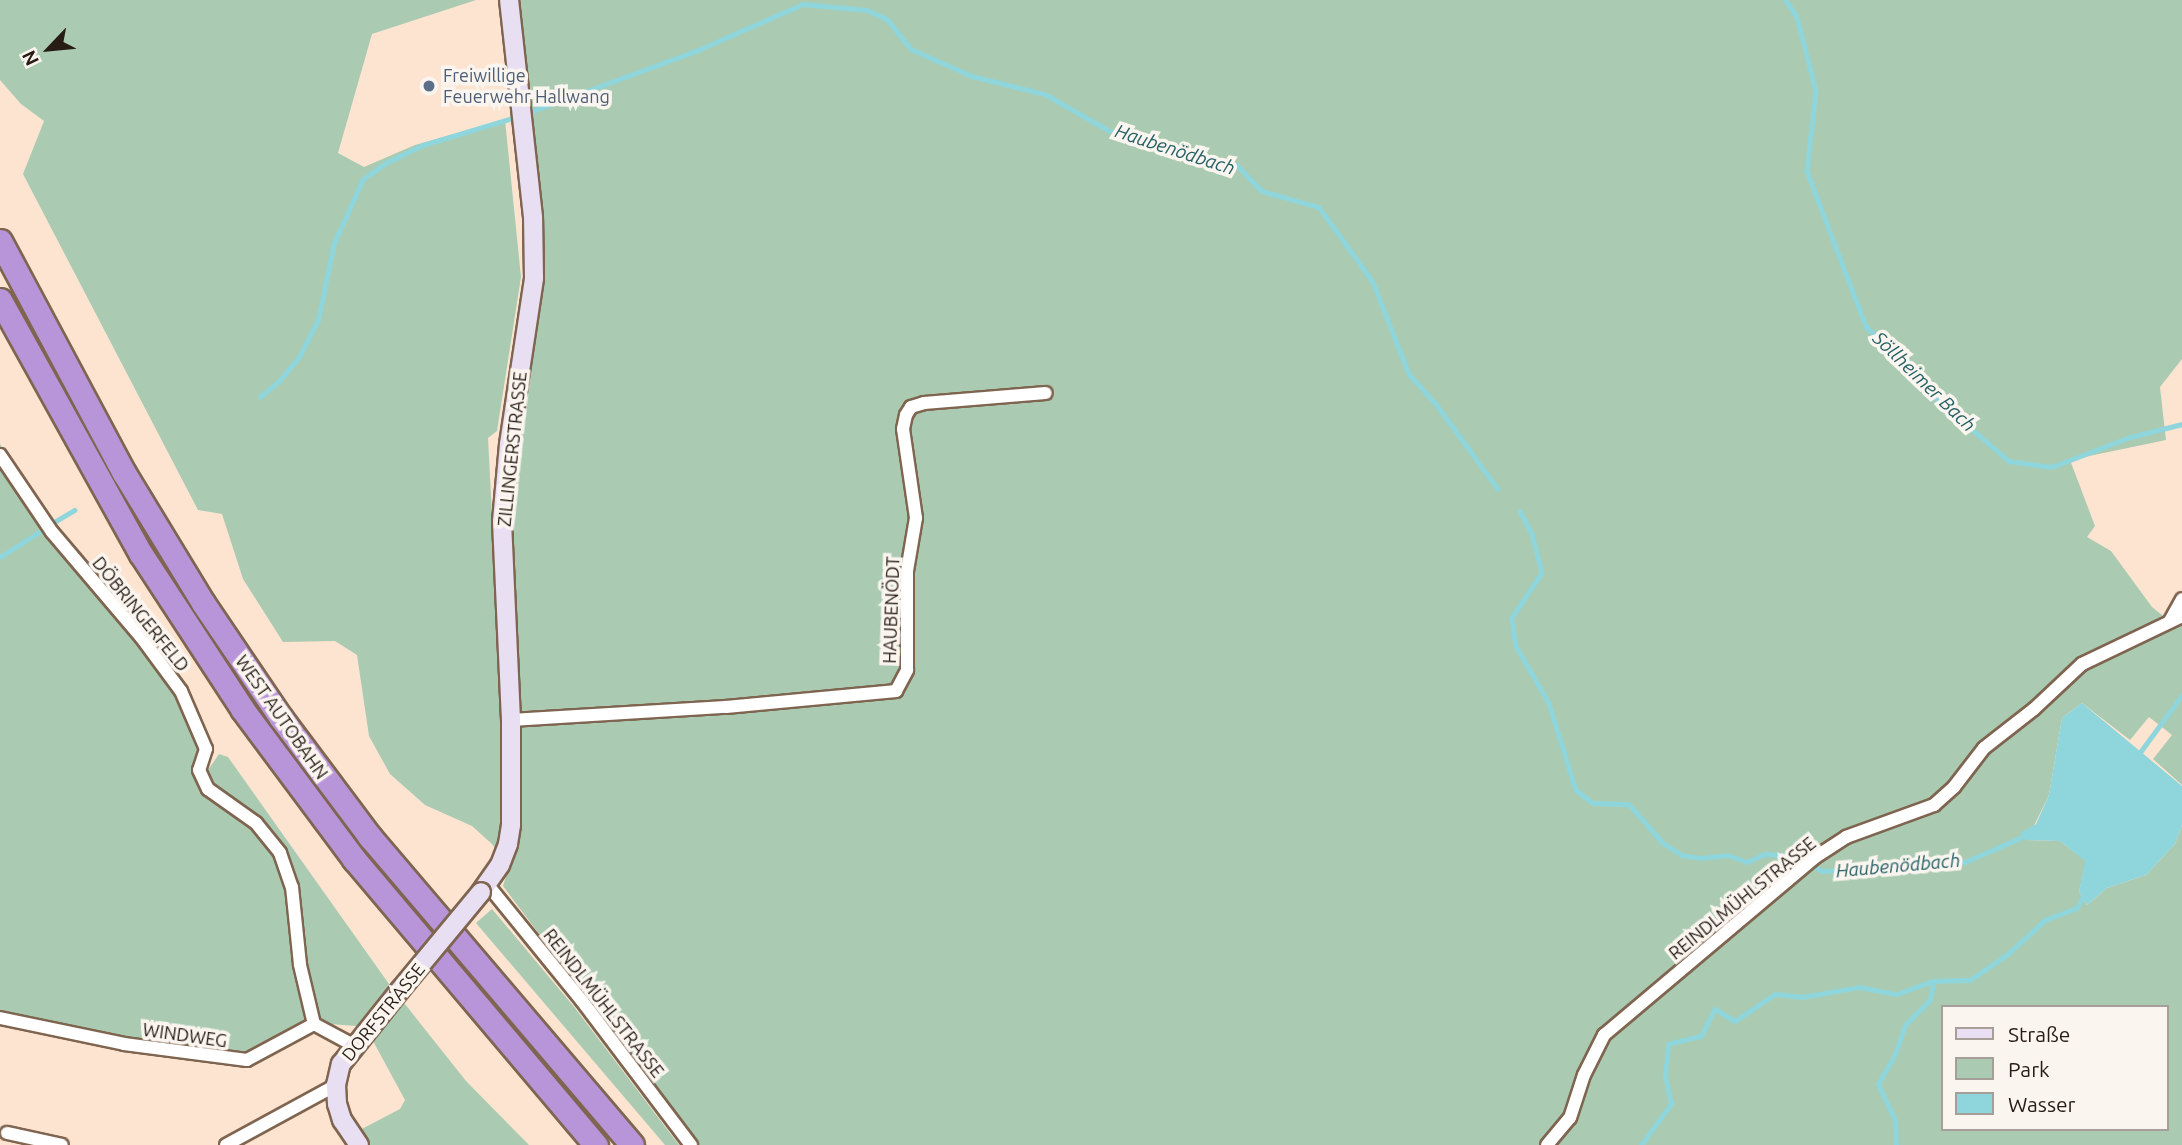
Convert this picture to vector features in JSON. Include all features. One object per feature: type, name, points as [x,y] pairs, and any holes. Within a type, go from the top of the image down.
[{"type":"highway","name":"WEST AUTOBAHN","points":[[0,241],[124,473],[203,603],[281,718],[408,884],[632,1145]]},
{"type":"highway","name":"WEST AUTOBAHN","points":[[0,300],[141,555],[243,710],[354,859],[596,1145]]},
{"type":"street","name":"ZILLINGERSTRASSE","points":[[484,888],[500,865],[508,844],[512,799],[502,521],[509,444],[534,278],[533,217],[509,0]]},
{"type":"street","name":"HAUBENÖDT","points":[[511,720],[726,707],[896,691],[907,670],[907,571],[916,519],[903,429],[906,415],[911,407],[924,403],[1046,393]]},
{"type":"street","name":"DÖBRINGERFELD","points":[[0,456],[52,532],[141,637],[181,691],[206,749],[199,770],[208,789],[256,823],[280,853],[292,887],[300,965],[314,1024]]},
{"type":"street","points":[[2176,618],[2182,599]]},
{"type":"street","name":"REINDLMÜHLSTRASSE","points":[[1547,1145],[1570,1118],[1584,1075],[1604,1035],[1809,862],[1846,837],[1934,805],[1954,787],[1984,748],[2034,709],[2082,664],[2176,618]]},
{"type":"street","name":"REINDLMÜHLSTRASSE","points":[[484,888],[582,1001],[691,1145]]},
{"type":"street","name":"DORFSTRASSE","points":[[336,1085],[341,1065],[353,1045],[484,888]]},
{"type":"street","name":"WINDWEG","points":[[0,1018],[124,1044],[247,1060],[314,1024]]},
{"type":"street","points":[[314,1024],[353,1045]]},
{"type":"street","points":[[226,1145],[336,1085],[342,1120],[359,1145]]},
{"type":"street","points":[[7,1133],[62,1145]]},
{"type":"green space","points":[[0,0],[476,0],[372,34],[338,153],[364,167],[415,145],[505,120],[521,277],[497,431],[488,438],[500,669],[515,456],[542,252],[540,192],[529,133],[514,0],[2182,0],[2182,359],[2160,387],[2166,440],[2070,460],[2095,526],[2087,537],[2111,551],[2152,607],[2172,623],[2182,622],[2182,785],[2153,759],[2172,735],[2149,717],[2130,740],[2082,703],[2062,718],[2049,795],[2027,840],[2060,841],[2086,861],[2079,892],[2087,905],[2107,888],[2146,875],[2175,844],[2182,825],[2182,1145],[698,1145],[503,886],[509,867],[492,844],[472,826],[425,805],[390,774],[369,736],[357,655],[335,641],[283,642],[243,579],[222,514],[198,510],[23,174],[44,121],[21,104],[0,80]]},
{"type":"green space","points":[[0,444],[27,488],[203,729],[208,770],[219,754],[228,757],[389,984],[466,1081],[529,1145],[368,1145],[356,1132],[400,1109],[405,1100],[373,1041],[356,1026],[330,1024],[318,1017],[247,1056],[124,1040],[0,1014]]},
{"type":"green space","points":[[492,909],[575,1008],[679,1145],[665,1145],[476,923]]},
{"type":"water","points":[[2082,703],[2182,786],[2182,825],[2175,844],[2146,875],[2107,888],[2087,905],[2079,892],[2085,861],[2060,841],[2027,840],[2020,833],[2036,824],[2049,795],[2062,718]]},
{"type":"waterway","name":"Söllheimer Bach","points":[[1786,0],[1797,17],[1816,91],[1807,171],[1866,326],[1933,396],[2009,461],[2052,467],[2127,438],[2182,424]]},
{"type":"waterway","name":"Haubenödbach","points":[[530,112],[696,51],[803,4],[867,10],[887,19],[911,49],[972,76],[1045,94],[1117,135],[1237,165],[1262,191],[1319,207],[1373,282],[1409,374],[1436,404],[1498,489]]},
{"type":"waterway","name":"Haubenödbach","points":[[260,397],[279,381],[299,357],[318,320],[334,243],[363,179],[386,163],[423,145],[509,119]]},
{"type":"waterway","name":"Haubenödbach","points":[[51,524],[74,510]]},
{"type":"waterway","name":"Haubenödbach","points":[[1520,511],[1532,534],[1542,573],[1512,618],[1516,646],[1549,703],[1576,790],[1593,803],[1629,804],[1663,843],[1682,855],[1700,858],[1728,855],[1747,862],[1765,854],[1797,856],[1822,871],[1921,867],[1965,862],[2027,835]]},
{"type":"waterway","name":"Haubenödbach","points":[[0,557],[44,529]]},
{"type":"waterway","name":"Haubenödbach","points":[[2138,755],[2182,695]]},
{"type":"waterway","points":[[1641,1145],[1671,1104],[1665,1075],[1668,1044],[1701,1036],[1715,1009],[1735,1021],[1775,994],[1802,997],[1860,987],[1897,994],[1933,981],[1970,980],[2008,954],[2045,920],[2077,908],[2085,893]]},
{"type":"waterway","points":[[1896,1145],[1895,1121],[1878,1084],[1895,1054],[1905,1025],[1930,1000],[1933,981]]},
{"type":"place","name":"Freiwillige Feuerwehr Hallwang","points":[[429,86]]}]
